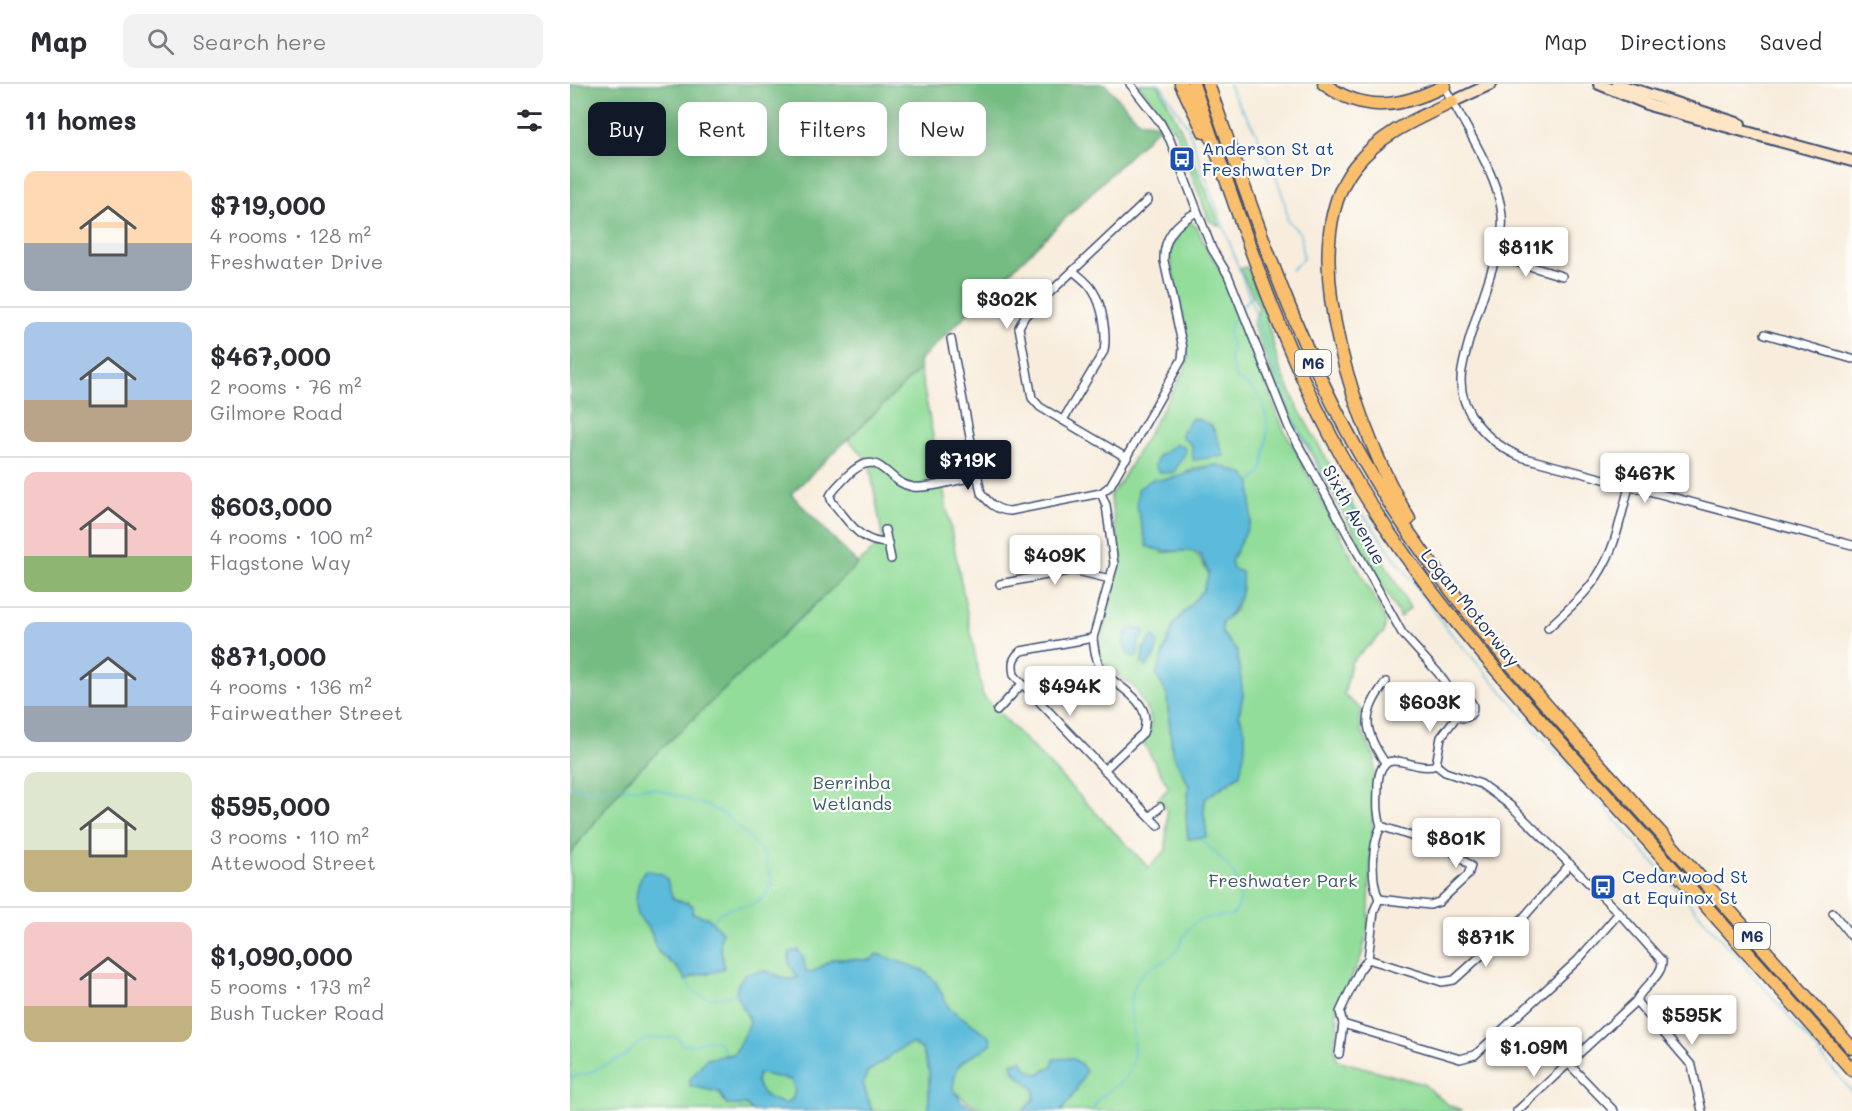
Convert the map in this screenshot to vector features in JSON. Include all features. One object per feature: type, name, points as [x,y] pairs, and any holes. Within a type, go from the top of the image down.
[{"type":"highway","points":[[1182,84],[1201,130],[1212,138]]},
{"type":"highway","name":"Logan Motorway","points":[[1193,84],[1255,266],[1304,385],[1359,486],[1400,548],[1477,649],[1852,1070]]},
{"type":"highway","name":"Logan Motorway","points":[[1208,84],[1283,295],[1327,393],[1392,508],[1470,616],[1550,710],[1852,1048]]},
{"type":"highway","points":[[1324,84],[1354,100],[1380,105],[1407,102],[1446,85]]},
{"type":"highway","points":[[1452,102],[1390,133],[1354,167],[1332,214],[1329,264],[1342,352],[1369,441],[1404,511],[1461,595],[1470,616]]},
{"type":"main road","points":[[1452,102],[1491,84]]},
{"type":"main road","points":[[1599,84],[1652,106],[1852,161]]},
{"type":"main road","points":[[1617,84],[1741,124],[1779,140]]},
{"type":"street","name":"Sixth Avenue","points":[[1130,84],[1160,122],[1170,140],[1197,212],[1236,295],[1289,428],[1395,622],[1411,644],[1439,674],[1457,700]]},
{"type":"street","points":[[1446,85],[1452,102],[1497,188],[1503,229],[1461,371],[1469,412],[1484,433],[1503,449],[1521,457],[1852,545]]},
{"type":"street","points":[[1127,458],[1040,407],[1032,398],[1019,327],[1025,316],[1148,200]]},
{"type":"street","points":[[951,339],[981,493],[989,504],[999,510],[1010,511],[1101,493],[1110,486],[1127,458],[1182,359],[1183,348],[1164,249],[1175,225],[1197,212]]},
{"type":"street","points":[[1496,256],[1563,276]]},
{"type":"street","points":[[1063,420],[1104,351],[1106,339],[1096,296],[1092,288],[1073,270]]},
{"type":"street","points":[[1765,334],[1852,359]]},
{"type":"street","points":[[888,543],[876,543],[862,536],[832,502],[830,496],[833,490],[855,468],[870,462],[881,466],[910,487],[978,476]]},
{"type":"street","points":[[1548,628],[1590,586],[1602,569],[1610,552],[1629,487]]},
{"type":"street","points":[[1101,493],[1115,554],[1093,638],[1099,665],[1103,672],[1129,690],[1145,718],[1143,733],[1104,770]]},
{"type":"street","points":[[885,530],[891,559]]},
{"type":"street","points":[[1000,585],[1073,570],[1110,579]]},
{"type":"street","points":[[1093,638],[1022,651],[1014,657],[1012,665],[1021,685],[1158,826]]},
{"type":"street","points":[[1386,682],[1367,714],[1366,723],[1386,764]]},
{"type":"street","points":[[997,711],[1021,685]]},
{"type":"street","points":[[1467,698],[1474,706],[1472,714],[1467,718],[1457,716],[1453,708],[1457,700],[1467,698]]},
{"type":"street","points":[[1436,765],[1442,737],[1457,716]]},
{"type":"street","points":[[1339,1054],[1343,1024],[1340,1012],[1359,971],[1368,959],[1374,911],[1379,899],[1374,888],[1376,837],[1381,826],[1377,813],[1379,773],[1386,764],[1393,760],[1423,767],[1436,765],[1445,772],[1481,784],[1503,799],[1660,955],[1663,966],[1636,1001],[1517,1111]]},
{"type":"street","points":[[1150,817],[1160,807]]},
{"type":"street","points":[[1379,899],[1430,905],[1439,902],[1471,871],[1468,862],[1449,849],[1381,826]]},
{"type":"street","points":[[1368,959],[1442,982],[1454,980],[1523,918],[1570,864]]},
{"type":"street","points":[[1343,1024],[1460,1059],[1468,1058],[1475,1055],[1578,960],[1619,913]]},
{"type":"street","points":[[1833,914],[1852,937]]},
{"type":"street","points":[[1636,1001],[1692,1066],[1702,1111]]},
{"type":"street","points":[[1568,1063],[1614,1111]]},
{"type":"green space","points":[[570,84],[1105,84],[1139,121],[1162,124],[919,361],[920,369],[791,494],[858,564],[627,781],[570,854]]},
{"type":"green space","points":[[1138,84],[1158,84],[1180,127],[1221,227],[1209,220],[1176,132]]},
{"type":"green space","name":"Berrinba Wetlands","points":[[1190,222],[1197,227],[1205,246],[1221,270],[1283,428],[1386,621],[1384,632],[1351,662],[1344,695],[1362,710],[1361,730],[1375,758],[1368,930],[1361,957],[1336,1012],[1338,1023],[1334,1044],[1337,1060],[1423,1084],[1447,1104],[1463,1111],[1061,1111],[1074,1094],[1052,1066],[1038,1075],[1027,1069],[1014,1072],[1034,1089],[1034,1099],[1023,1111],[1002,1111],[975,1106],[953,1089],[954,1078],[957,1069],[965,1060],[991,1043],[990,1037],[949,1008],[935,981],[871,960],[833,959],[812,973],[806,972],[803,957],[799,977],[794,979],[786,979],[765,971],[745,974],[737,988],[737,993],[750,1023],[734,1054],[723,1055],[691,1086],[719,1092],[727,1105],[745,1105],[753,1111],[570,1111],[570,854],[627,781],[883,540],[869,462],[848,439],[920,369],[983,696],[1149,868],[1166,850],[1167,809],[1158,799],[1169,788],[1142,740],[1151,731],[1151,718],[1135,688],[1103,663],[1099,645],[1121,560],[1110,495],[1120,483],[1184,371],[1188,357],[1186,333],[1169,254],[1178,231]],"holes":[[[1212,425],[1224,456],[1194,452],[1192,445],[1181,435],[1183,429]],[[1218,465],[1243,474],[1251,521],[1231,561],[1237,608],[1222,623],[1222,633],[1231,646],[1243,695],[1239,714],[1245,732],[1237,777],[1205,799],[1207,836],[1189,839],[1186,816],[1189,786],[1172,752],[1163,653],[1174,624],[1203,590],[1209,574],[1196,554],[1192,552],[1162,553],[1164,481],[1200,467]],[[645,871],[668,888],[673,899],[679,903],[689,902],[692,913],[708,918],[722,932],[720,944],[724,968],[695,975],[686,981],[678,967],[658,952],[637,894],[641,877]]]},
{"type":"green space","points":[[1247,267],[1263,306],[1279,366],[1299,410],[1410,608],[1400,617],[1283,402],[1253,324],[1259,308],[1240,269]]},
{"type":"green space","points":[[913,1044],[922,1049],[929,1071],[929,1111],[872,1111],[863,1084],[867,1072],[901,1049]]},
{"type":"green space","points":[[759,1073],[791,1080],[795,1091],[792,1100],[785,1104],[766,1096],[760,1090],[756,1080]]},
{"type":"water","points":[[1192,418],[1211,426],[1224,456],[1193,460],[1192,446],[1181,435]]},
{"type":"water","points":[[1175,445],[1182,445],[1186,451],[1174,472],[1161,472],[1155,466],[1158,456]]},
{"type":"water","points":[[1218,465],[1243,474],[1251,482],[1251,521],[1231,561],[1233,569],[1242,572],[1241,594],[1236,606],[1222,623],[1222,633],[1237,651],[1243,695],[1239,714],[1245,732],[1245,749],[1240,774],[1205,799],[1207,837],[1188,839],[1186,816],[1189,786],[1172,752],[1167,694],[1156,675],[1174,624],[1203,590],[1209,574],[1198,553],[1161,550],[1147,546],[1137,507],[1138,489],[1153,479],[1168,479]]},
{"type":"water","points":[[1133,628],[1143,630],[1145,633],[1139,641],[1137,655],[1133,657],[1128,654],[1123,642],[1127,632]]},
{"type":"water","points":[[1153,636],[1158,643],[1155,655],[1146,667],[1142,664],[1143,649]]},
{"type":"water","points":[[645,870],[662,874],[667,880],[673,899],[693,905],[692,913],[708,918],[722,932],[720,944],[724,968],[695,975],[686,981],[678,969],[658,951],[651,932],[639,917],[636,906],[640,880]]},
{"type":"water","points":[[798,950],[803,957],[806,971],[811,973],[833,959],[871,960],[877,954],[923,970],[935,981],[949,1008],[990,1037],[992,1043],[965,1060],[957,1069],[954,1077],[953,1089],[962,1102],[981,1111],[929,1111],[929,1071],[922,1049],[913,1044],[901,1049],[867,1072],[863,1084],[872,1111],[753,1111],[745,1105],[727,1105],[719,1092],[691,1086],[689,1081],[706,1059],[734,1054],[750,1023],[736,993],[739,982],[745,974],[765,971],[785,979],[798,977],[789,963],[790,952]],"holes":[[[759,1073],[791,1080],[795,1091],[792,1100],[785,1104],[766,1096],[760,1090],[756,1080]]]},
{"type":"water","points":[[1071,1058],[1080,1063],[1086,1071],[1074,1094],[1061,1111],[1023,1111],[1034,1099],[1034,1089],[1014,1072],[1012,1063],[1021,1060],[1027,1069],[1038,1075],[1052,1066],[1054,1059]]},
{"type":"waterway","points":[[1160,84],[1187,126],[1289,411],[1339,500],[1365,517],[1449,631],[1775,1000],[1852,1092]]},
{"type":"waterway","points":[[1229,84],[1269,161],[1284,200],[1287,220],[1301,234],[1303,259],[1291,270]]},
{"type":"waterway","points":[[1243,306],[1252,296]]},
{"type":"waterway","points":[[1239,313],[1230,325],[1232,349],[1230,361],[1237,379],[1247,385],[1261,400],[1267,419],[1267,440],[1263,465],[1261,472],[1251,482]]},
{"type":"waterway","points":[[570,785],[582,789],[654,788],[710,807],[725,815],[748,836],[764,855],[772,880],[769,889],[758,902],[723,911],[713,921]]},
{"type":"waterway","points":[[1093,1111],[1099,1099],[1120,1083],[1129,1072],[1134,1048],[1132,997],[1135,985],[1142,974],[1173,955],[1187,931],[1196,922],[1201,919],[1233,915],[1239,904],[1238,882],[1232,872],[1225,862],[1198,838]]},
{"type":"waterway","points":[[687,979],[690,987],[700,996],[715,998],[737,994]]},
{"type":"waterway","points":[[570,1078],[588,1073],[625,1056],[637,1044],[647,1039],[677,1037],[683,1045],[712,1040],[722,1045],[723,1055]]},
{"type":"place","name":"Anderson St at Freshwater Dr","points":[[1182,159]]},
{"type":"place","name":"Cedarwood St at Equinox St","points":[[1603,887]]},
{"type":"park label","name":"Freshwater Park","points":[[1283,881]]}]
